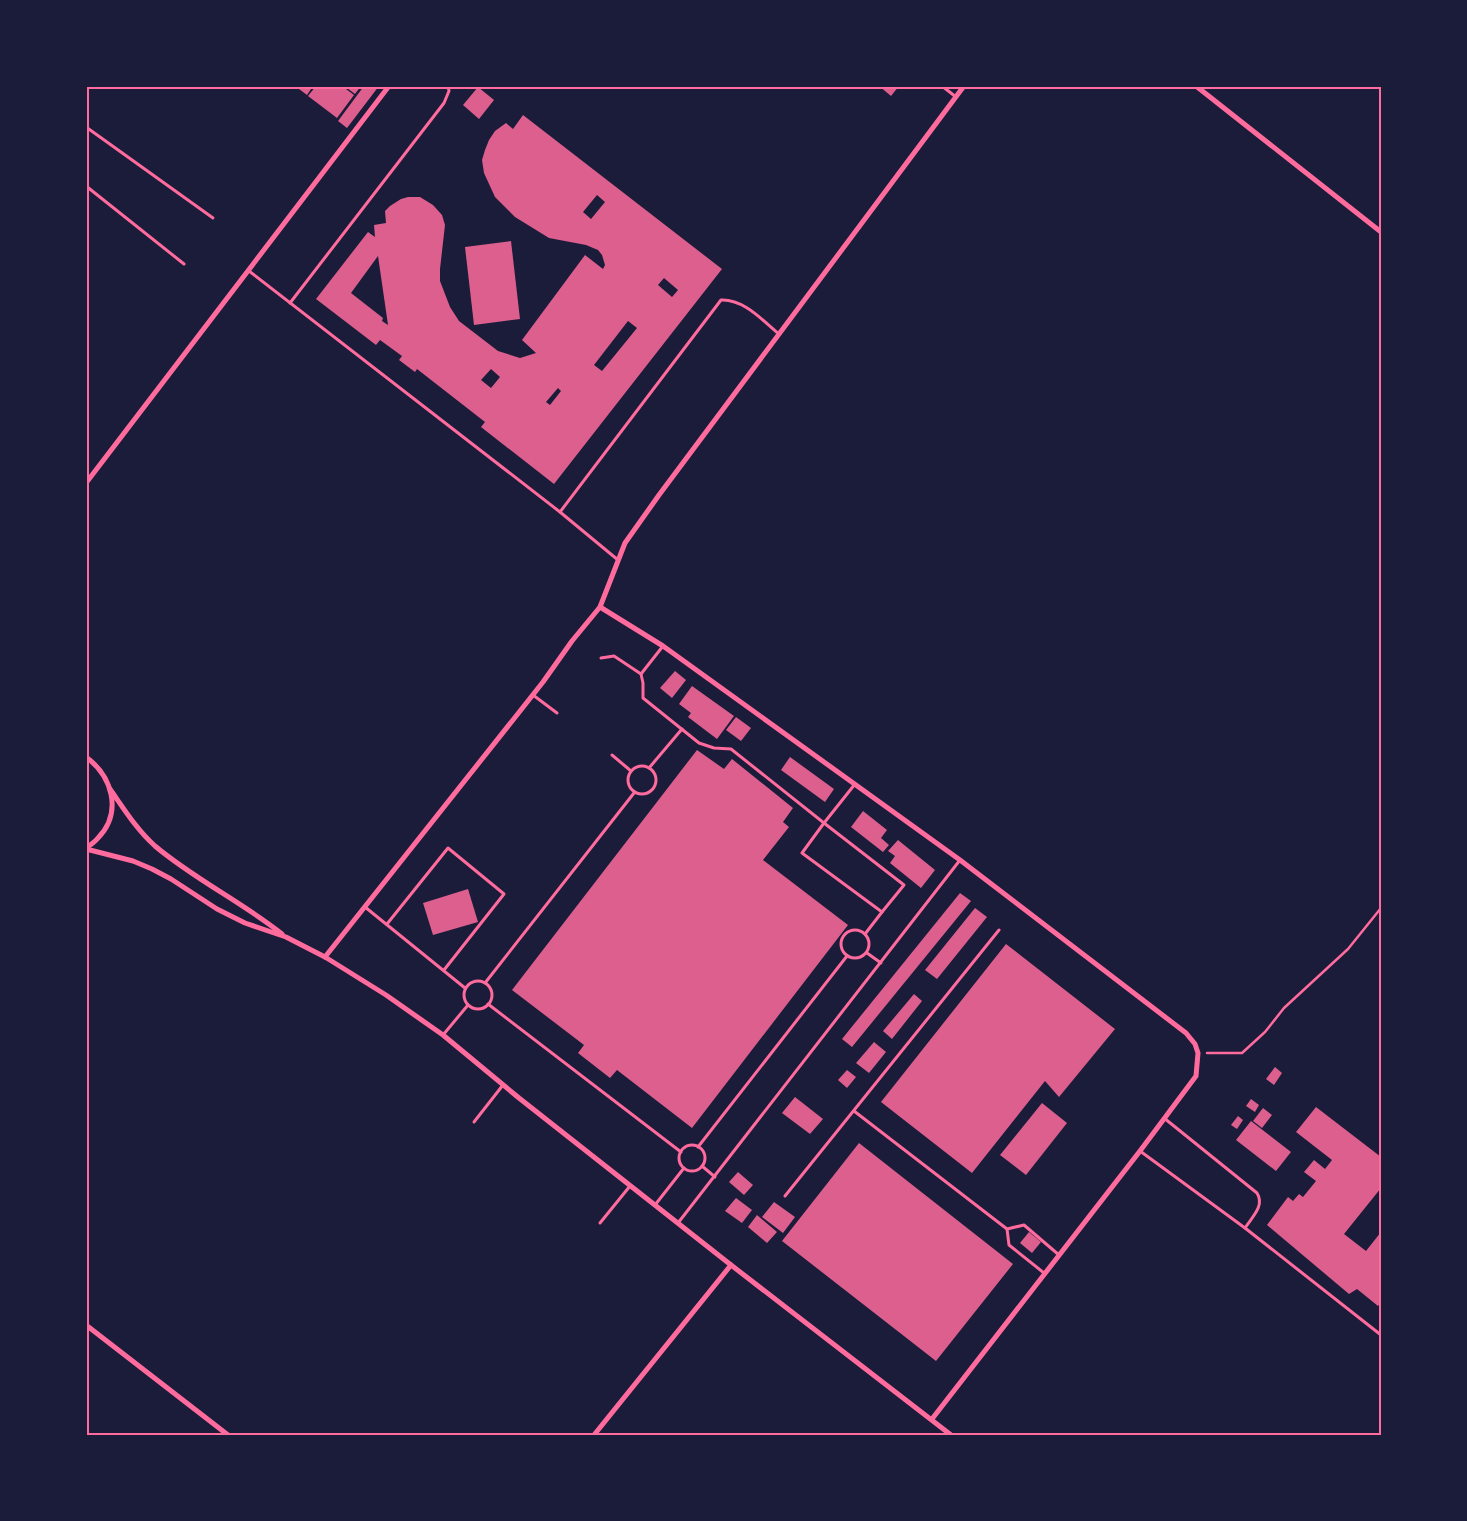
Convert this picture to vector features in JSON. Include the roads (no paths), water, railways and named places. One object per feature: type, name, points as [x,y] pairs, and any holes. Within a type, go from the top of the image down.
[{"type":"street","points":[[86,483],[389,86]]},
{"type":"street","points":[[325,957],[600,607],[625,543],[964,86]]},
{"type":"street","points":[[1196,86],[1381,232]]},
{"type":"street","points":[[600,607],[663,646],[960,860],[1186,1033],[1195,1044],[1198,1053],[1196,1076],[932,1420]]},
{"type":"street","points":[[86,757],[105,775],[110,789],[112,806],[108,823],[99,838],[86,848]]},
{"type":"street","points":[[110,789],[131,820],[156,846],[206,882],[258,915],[286,937]]},
{"type":"street","points":[[86,848],[133,861],[152,869],[171,879],[216,909],[245,923],[286,937],[325,957],[386,995],[443,1035],[730,1265],[951,1435]]},
{"type":"street","points":[[594,1435],[730,1265]]},
{"type":"street","points":[[86,1325],[228,1435]]},
{"type":"lane","points":[[290,303],[444,103],[449,91],[448,86]]},
{"type":"lane","points":[[942,86],[956,97]]},
{"type":"lane","points":[[86,127],[213,218]]},
{"type":"lane","points":[[86,186],[184,264]]},
{"type":"lane","points":[[249,270],[619,560]]},
{"type":"lane","points":[[560,512],[721,300],[730,300],[745,306],[779,334]]},
{"type":"lane","points":[[641,674],[663,646]]},
{"type":"lane","points":[[602,658],[614,656],[641,674],[643,698],[699,743],[714,748],[732,749],[824,824],[904,885],[865,934]]},
{"type":"lane","points":[[533,694],[557,713]]},
{"type":"lane","points":[[649,768],[682,729]]},
{"type":"lane","points":[[612,755],[631,771]]},
{"type":"lane","points":[[638,766],[649,768],[656,777],[654,788],[645,794],[634,793],[628,784],[628,777],[631,771],[638,766]]},
{"type":"lane","points":[[855,784],[802,853],[882,912]]},
{"type":"lane","points":[[485,983],[634,793]]},
{"type":"lane","points":[[387,924],[448,848],[504,894],[444,970]]},
{"type":"lane","points":[[678,1223],[960,860]]},
{"type":"lane","points":[[364,906],[465,988]]},
{"type":"lane","points":[[856,930],[865,934],[870,942],[868,953],[856,959],[847,956],[841,946],[844,935],[856,930]]},
{"type":"lane","points":[[785,1196],[999,930]]},
{"type":"lane","points":[[868,953],[881,963]]},
{"type":"lane","points":[[698,1147],[847,956]]},
{"type":"lane","points":[[481,981],[485,983],[491,989],[492,994],[488,1004],[478,1009],[468,1005],[463,997],[465,988],[472,982],[481,981]]},
{"type":"lane","points":[[488,1004],[681,1152]]},
{"type":"lane","points":[[443,1035],[468,1005]]},
{"type":"lane","points":[[474,1122],[503,1085]]},
{"type":"lane","points":[[854,1111],[1007,1229],[1009,1245],[1044,1273]]},
{"type":"lane","points":[[1164,1118],[1257,1193],[1260,1199],[1260,1206],[1244,1228]]},
{"type":"lane","points":[[690,1146],[698,1147],[705,1156],[702,1166],[696,1171],[684,1168],[680,1162],[681,1152],[690,1146]]},
{"type":"lane","points":[[1140,1150],[1381,1335]]},
{"type":"lane","points":[[702,1166],[714,1176]]},
{"type":"lane","points":[[655,1205],[684,1168]]},
{"type":"lane","points":[[600,1223],[630,1186]]},
{"type":"lane","points":[[1007,1229],[1024,1225],[1059,1255]]}]
